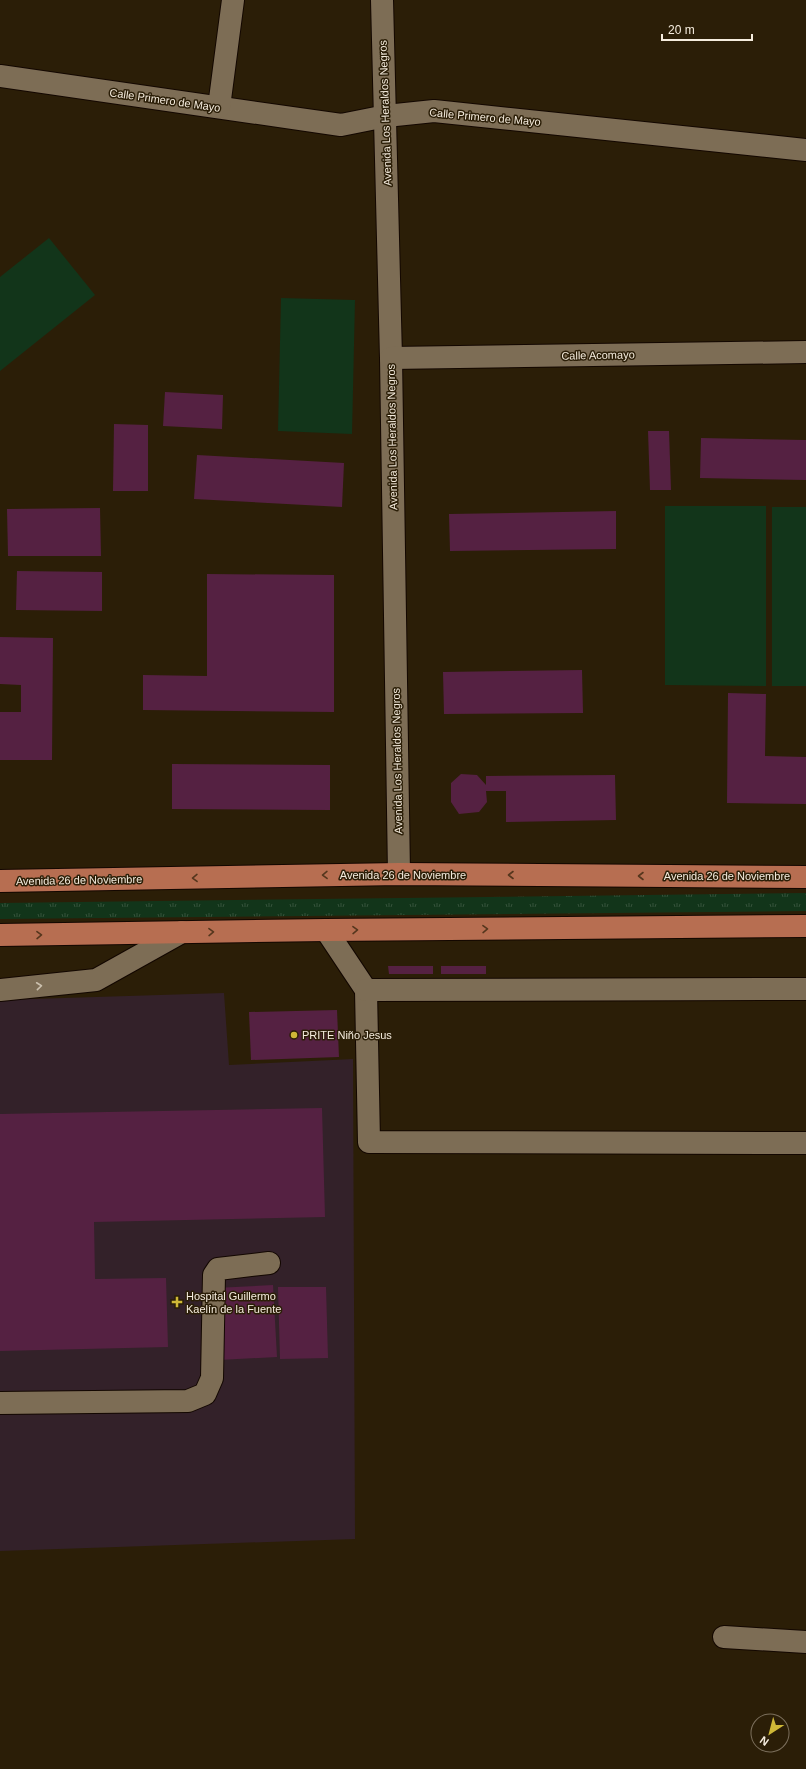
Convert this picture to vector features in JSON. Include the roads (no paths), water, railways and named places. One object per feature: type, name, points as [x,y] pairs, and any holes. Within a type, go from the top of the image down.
[{"type":"main road","name":"Avenida 26 de Noviembre","points":[[0,881],[399,874],[806,877]]},
{"type":"main road","points":[[0,935],[326,930],[806,926]]},
{"type":"street","points":[[218,107],[233,0]]},
{"type":"street","name":"Avenida Los Heraldos Negros","points":[[382,0],[391,358],[399,874]]},
{"type":"street","name":"Calle Primero de Mayo","points":[[0,76],[341,125],[386,116],[434,111],[806,150]]},
{"type":"street","name":"Calle Acomayo","points":[[391,358],[806,352]]},
{"type":"street","points":[[326,930],[366,990],[369,1142],[806,1143]]},
{"type":"street","points":[[0,990],[96,980],[182,932]]},
{"type":"street","points":[[366,990],[806,989]]},
{"type":"street","points":[[0,1403],[188,1401],[205,1394],[212,1378],[214,1275],[218,1269],[269,1263]]},
{"type":"street","points":[[724,1636],[806,1642]]},
{"type":"place","name":"PRITE Niño Jesus","points":[[294,1035]]},
{"type":"place","name":"Hospital Guillermo Kaelín de la Fuente","points":[[177,1302]]}]
